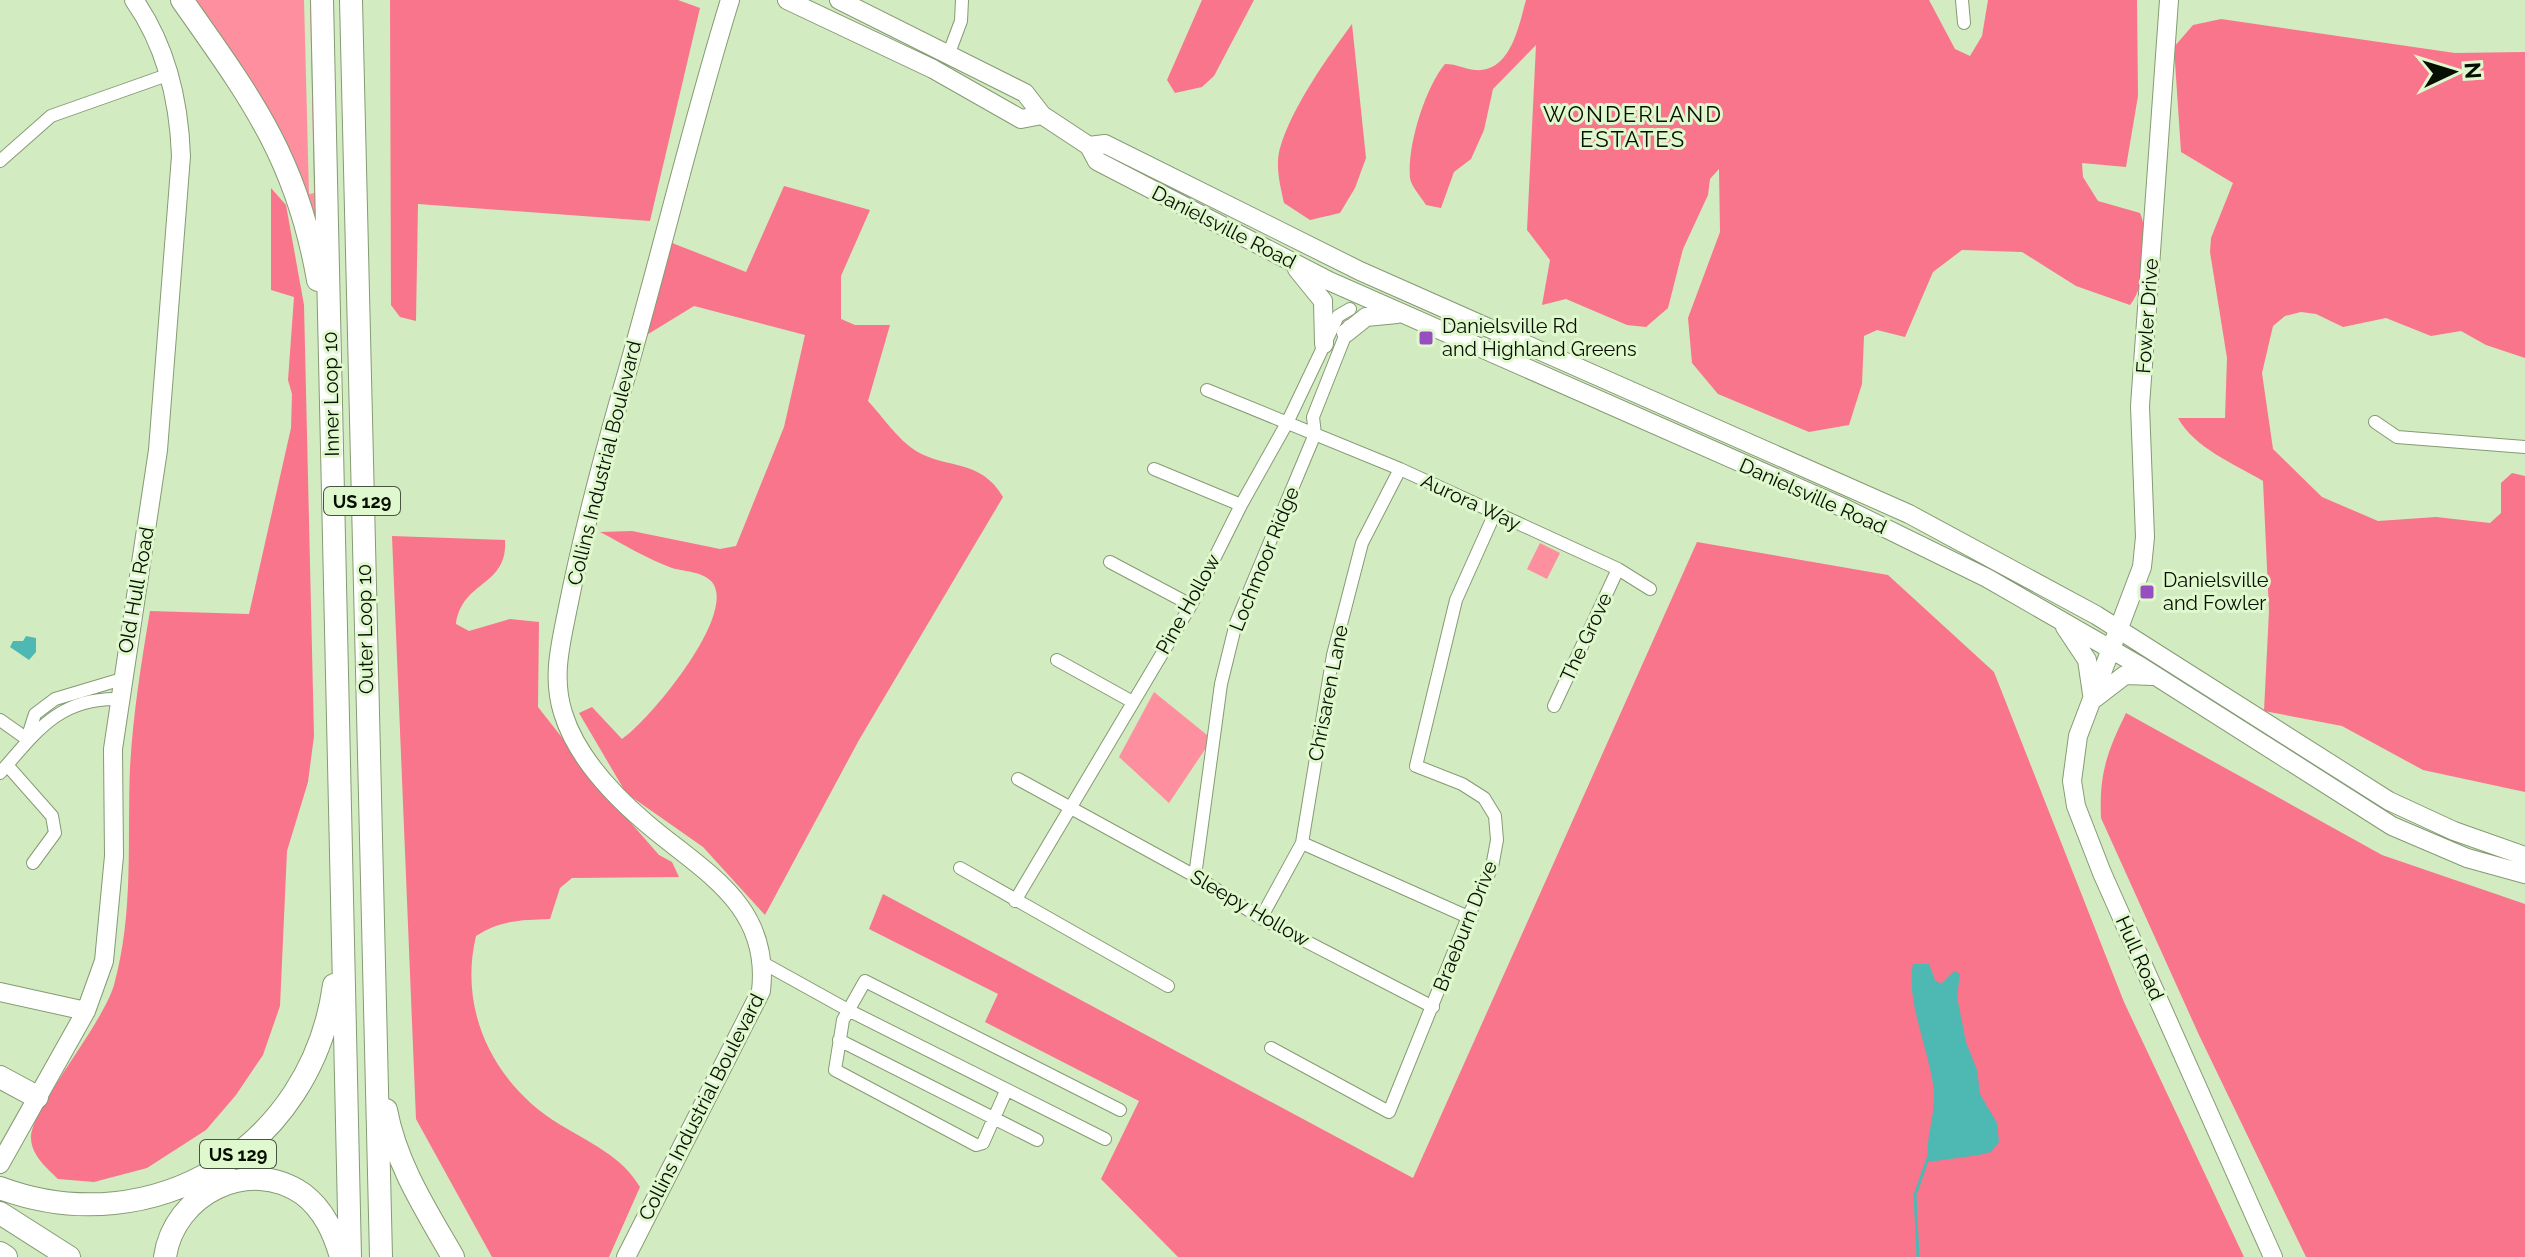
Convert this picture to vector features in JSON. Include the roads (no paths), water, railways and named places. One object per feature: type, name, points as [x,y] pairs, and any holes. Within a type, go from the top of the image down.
[{"type":"highway","points":[[182,0],[244,88],[283,157],[309,228],[330,349]]},
{"type":"highway","name":"Inner Loop 10","points":[[322,0],[341,932]]},
{"type":"highway","name":"Outer Loop 10","points":[[351,0],[381,1257]]},
{"type":"highway","points":[[341,932],[350,1257]]},
{"type":"highway","name":"US 129","points":[[0,1188],[26,1198],[65,1205],[108,1206],[142,1202],[189,1184],[245,1150],[292,1096],[324,1033],[341,932]]},
{"type":"highway","points":[[374,1003],[380,1072],[391,1133],[415,1191],[453,1257]]},
{"type":"highway","points":[[0,1077],[37,1097]]},
{"type":"highway","points":[[165,1257],[175,1225],[201,1196],[230,1182],[261,1179],[291,1188],[317,1207],[329,1223],[341,1257]]},
{"type":"highway","points":[[0,1213],[69,1257]]},
{"type":"highway","points":[[0,1253],[6,1257]]},
{"type":"main road","name":"Old Hull Road","points":[[0,1164],[86,1011],[104,961],[108,936],[114,856],[113,749],[118,699],[155,479],[181,156],[179,116],[170,74],[153,33],[134,0]]},
{"type":"main road","name":"Collins Industrial Boulevard","points":[[626,1257],[761,991],[765,964],[747,920],[719,881],[646,823],[582,753],[567,725],[557,679],[559,647],[591,498],[689,136],[730,0]]},
{"type":"main road","name":"Danielsville Road","points":[[787,0],[905,55],[1021,119],[1042,115]]},
{"type":"main road","name":"Danielsville Road","points":[[839,0],[1025,93],[1042,115],[1089,146],[1097,161],[1290,261],[1352,300],[1403,314],[1833,503],[1987,578],[2157,677],[2392,826],[2467,858],[2525,874]]},
{"type":"main road","name":"Fowler Drive","points":[[2110,650],[2142,567],[2145,537],[2140,406],[2169,0]]},
{"type":"main road","name":"Danielsville Road","points":[[1089,146],[1105,144],[1360,271],[1909,514],[2119,628],[2377,794],[2435,823],[2525,856]]},
{"type":"main road","points":[[1290,261],[1323,301],[1324,344]]},
{"type":"main road","points":[[1346,333],[1373,314],[1403,314]]},
{"type":"main road","points":[[1833,503],[1842,483]]},
{"type":"main road","points":[[2084,608],[2111,605],[2131,596],[2139,630],[2154,649]]},
{"type":"main road","points":[[2058,619],[2086,656],[2092,700],[2125,675],[2157,677]]},
{"type":"main road","name":"Hull Road","points":[[2110,650],[2073,759],[2076,806],[2102,873],[2273,1257]]},
{"type":"main road","points":[[2494,845],[2525,845]]},
{"type":"main road","points":[[0,992],[86,1011]]},
{"type":"street","points":[[949,53],[961,21],[962,0]]},
{"type":"street","points":[[1962,0],[1964,23]]},
{"type":"street","points":[[0,161],[51,116],[170,74]]},
{"type":"street","points":[[1315,434],[1313,417],[1352,318],[1352,300],[1360,271]]},
{"type":"street","name":"Pine Hollow","points":[[1015,901],[1131,701],[1191,605],[1241,505],[1287,423],[1338,316],[1352,300]]},
{"type":"street","points":[[1207,390],[1287,423]]},
{"type":"street","points":[[2375,422],[2397,437],[2525,447]]},
{"type":"street","name":"Aurora Way","points":[[1287,423],[1400,469],[1618,569],[1650,589]]},
{"type":"street","name":"Lochmoor Ridge","points":[[1195,876],[1221,684],[1236,623],[1315,434]]},
{"type":"street","points":[[1154,469],[1241,505]]},
{"type":"street","name":"Chrisaren Lane","points":[[1261,918],[1302,843],[1333,655],[1358,557],[1400,469]]},
{"type":"street","name":"Braeburn Drive","points":[[1271,1048],[1389,1112],[1468,917],[1492,867],[1497,840],[1495,816],[1484,798],[1416,766],[1456,600],[1495,513]]},
{"type":"street","points":[[1110,562],[1191,605]]},
{"type":"street","name":"The Grove","points":[[1554,706],[1618,569]]},
{"type":"street","points":[[1057,660],[1131,701]]},
{"type":"street","points":[[27,739],[35,714],[55,699],[122,679]]},
{"type":"street","points":[[33,863],[55,833],[52,816],[3,769],[27,739],[63,710],[84,702],[118,699]]},
{"type":"street","points":[[0,720],[27,739]]},
{"type":"street","points":[[1018,779],[1070,805]]},
{"type":"street","name":"Sleepy Hollow","points":[[1070,805],[1195,876],[1261,918],[1433,1007]]},
{"type":"street","points":[[1302,843],[1468,917]]},
{"type":"street","points":[[960,868],[1168,986]]},
{"type":"street","points":[[765,964],[848,1010],[1105,1139]]},
{"type":"street","points":[[1006,1091],[983,1143],[976,1145],[835,1070],[839,1040],[848,1010],[865,981],[1120,1110]]},
{"type":"street","points":[[839,1040],[1037,1140]]},
{"type":"water","points":[[26,636],[36,638],[36,652],[29,660],[10,647],[13,641],[23,641]]},
{"type":"water","points":[[1913,964],[1929,964],[1935,980],[1941,984],[1954,971],[1960,974],[1957,997],[1966,1042],[1977,1070],[1980,1094],[1997,1123],[1999,1142],[1991,1152],[1928,1162],[1934,1093],[1912,995]]},
{"type":"waterway","points":[[1918,1257],[1915,1195],[1928,1158]]},
{"type":"place","name":"Danielsville Rd and Highland Greens","points":[[1426,338]]},
{"type":"place","name":"Danielsville and Fowler","points":[[2147,592]]},
{"type":"district","name":"WONDERLAND ESTATES","points":[[1633,126]]}]
